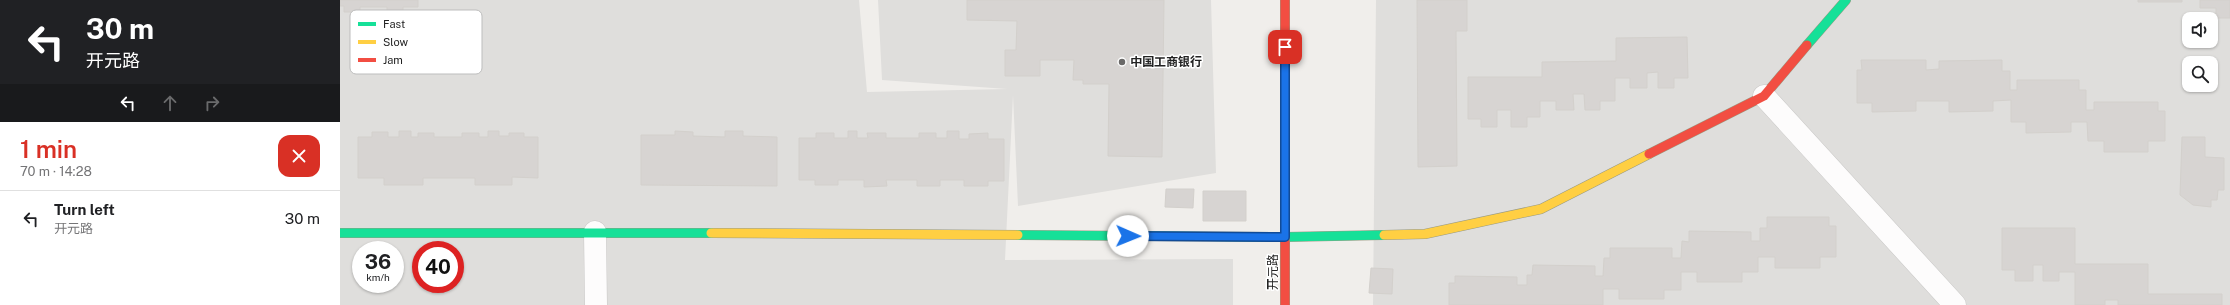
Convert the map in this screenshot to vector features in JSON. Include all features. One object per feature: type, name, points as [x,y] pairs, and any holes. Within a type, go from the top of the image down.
[{"type":"street","name":"开元路","points":[[1285,0],[1285,305]]},
{"type":"street","points":[[340,233],[596,232],[1285,237],[1425,234],[1541,209],[1764,96],[1846,0]]},
{"type":"street","points":[[1764,96],[1955,305]]},
{"type":"street","points":[[596,232],[596,305]]},
{"type":"shaded area","points":[[340,0],[859,0],[867,92],[1007,89],[882,80],[878,0],[1211,0],[1216,173],[1018,206],[1013,95],[1005,260],[1233,259],[1233,305],[340,305]]},
{"type":"shaded area","points":[[1376,0],[2230,0],[2230,305],[1373,305]]},
{"type":"building","points":[[340,0],[418,0],[418,7],[403,7],[403,10],[387,10],[387,7],[360,7],[360,10],[350,10],[350,12],[344,12],[344,6],[340,6]]},
{"type":"building","points":[[967,0],[1164,0],[1162,157],[1108,156],[1109,84],[1083,84],[1083,80],[1073,80],[1074,60],[1040,60],[1040,76],[1005,76],[1005,50],[1016,50],[1017,21],[967,20]]},
{"type":"building","points":[[1417,0],[1467,0],[1467,31],[1456,31],[1457,166],[1418,167]]},
{"type":"building","points":[[2138,0],[2182,0],[2182,2],[2138,2]]},
{"type":"building","points":[[2200,0],[2230,0],[2230,18],[2218,18],[2216,8],[2200,8]]},
{"type":"building","points":[[1687,37],[1688,78],[1674,78],[1674,88],[1658,88],[1658,72],[1647,73],[1647,88],[1630,88],[1630,78],[1615,78],[1615,101],[1600,101],[1600,110],[1585,110],[1584,94],[1573,94],[1574,110],[1556,110],[1556,101],[1540,101],[1540,117],[1527,117],[1527,127],[1511,127],[1511,110],[1497,110],[1497,127],[1481,127],[1481,119],[1468,119],[1468,77],[1542,77],[1542,62],[1616,61],[1616,38]]},
{"type":"building","points":[[1861,60],[1926,60],[1926,70],[1939,69],[1939,61],[2002,60],[2002,71],[2010,71],[2010,90],[2017,90],[2017,80],[2079,80],[2079,90],[2086,90],[2086,110],[2094,110],[2094,102],[2158,102],[2158,111],[2165,111],[2165,141],[2148,141],[2148,152],[2104,152],[2104,141],[2088,141],[2087,122],[2071,122],[2071,132],[2026,133],[2026,122],[2011,122],[2011,100],[1993,101],[1993,111],[1949,112],[1949,101],[1916,101],[1916,111],[1872,112],[1872,103],[1857,103],[1857,70],[1862,70]]},
{"type":"building","points":[[399,131],[411,131],[411,137],[418,137],[418,133],[434,133],[434,137],[462,137],[462,133],[479,133],[479,137],[488,137],[488,131],[499,131],[499,136],[509,136],[509,133],[524,133],[524,137],[538,137],[538,178],[512,177],[512,185],[475,185],[475,178],[423,178],[423,185],[384,185],[384,178],[358,178],[358,137],[372,137],[372,132],[388,132],[388,137],[399,137]]},
{"type":"building","points":[[675,131],[693,132],[693,136],[725,137],[725,131],[743,131],[743,136],[777,137],[777,186],[641,185],[641,135],[675,135]]},
{"type":"building","points":[[848,131],[857,131],[857,138],[868,138],[867,133],[886,133],[886,138],[919,138],[919,133],[936,133],[936,138],[947,138],[947,131],[959,131],[959,139],[969,139],[969,134],[988,133],[988,139],[1004,139],[1004,181],[988,181],[988,186],[964,186],[964,180],[940,180],[940,186],[917,186],[917,180],[886,180],[887,186],[864,187],[864,180],[838,180],[838,185],[815,185],[815,180],[799,180],[799,138],[816,138],[816,133],[834,133],[834,138],[848,138]]},
{"type":"building","points":[[2182,137],[2205,137],[2205,157],[2224,158],[2224,190],[2218,190],[2217,200],[2211,200],[2211,207],[2193,205],[2180,195]]},
{"type":"building","points":[[1166,189],[1194,189],[1193,208],[1165,207]]},
{"type":"building","points":[[1203,191],[1246,191],[1246,221],[1203,221]]},
{"type":"building","points":[[1767,217],[1829,217],[1829,226],[1836,226],[1836,257],[1820,257],[1820,268],[1775,268],[1775,257],[1758,257],[1758,272],[1742,272],[1742,282],[1697,282],[1697,272],[1681,272],[1681,290],[1664,290],[1664,299],[1619,299],[1619,289],[1603,289],[1603,305],[1449,305],[1449,283],[1455,283],[1455,276],[1517,277],[1517,285],[1527,285],[1527,275],[1532,275],[1533,265],[1595,266],[1595,276],[1603,276],[1604,258],[1610,258],[1610,248],[1672,248],[1672,258],[1681,258],[1682,241],[1689,242],[1689,231],[1751,232],[1751,241],[1760,241],[1760,228],[1767,228]]},
{"type":"building","points":[[2002,228],[2075,228],[2075,264],[2148,264],[2148,294],[2222,294],[2222,305],[2118,305],[2118,300],[2105,300],[2105,305],[2075,305],[2075,272],[2059,272],[2059,281],[2043,281],[2043,265],[2033,265],[2033,281],[2015,281],[2015,270],[2002,270]]},
{"type":"building","points":[[1371,268],[1393,269],[1392,294],[1369,293]]},
{"type":"traffic: fast","points":[[1807,45],[1846,0]]},
{"type":"traffic: fast","points":[[340,233],[711,233]]},
{"type":"traffic: fast","points":[[1018,235],[1285,237],[1384,235]]},
{"type":"traffic: slow","points":[[1384,235],[1425,234],[1541,209],[1649,154]]},
{"type":"traffic: slow","points":[[711,233],[1018,235]]},
{"type":"traffic: jam","points":[[1285,0],[1285,305]]},
{"type":"traffic: jam","points":[[1649,154],[1764,96],[1807,45]]},
{"type":"place","name":"中国工商银行","points":[[1122,62]]},
{"type":"route","points":[[1128,236],[1285,237],[1285,47]]}]
